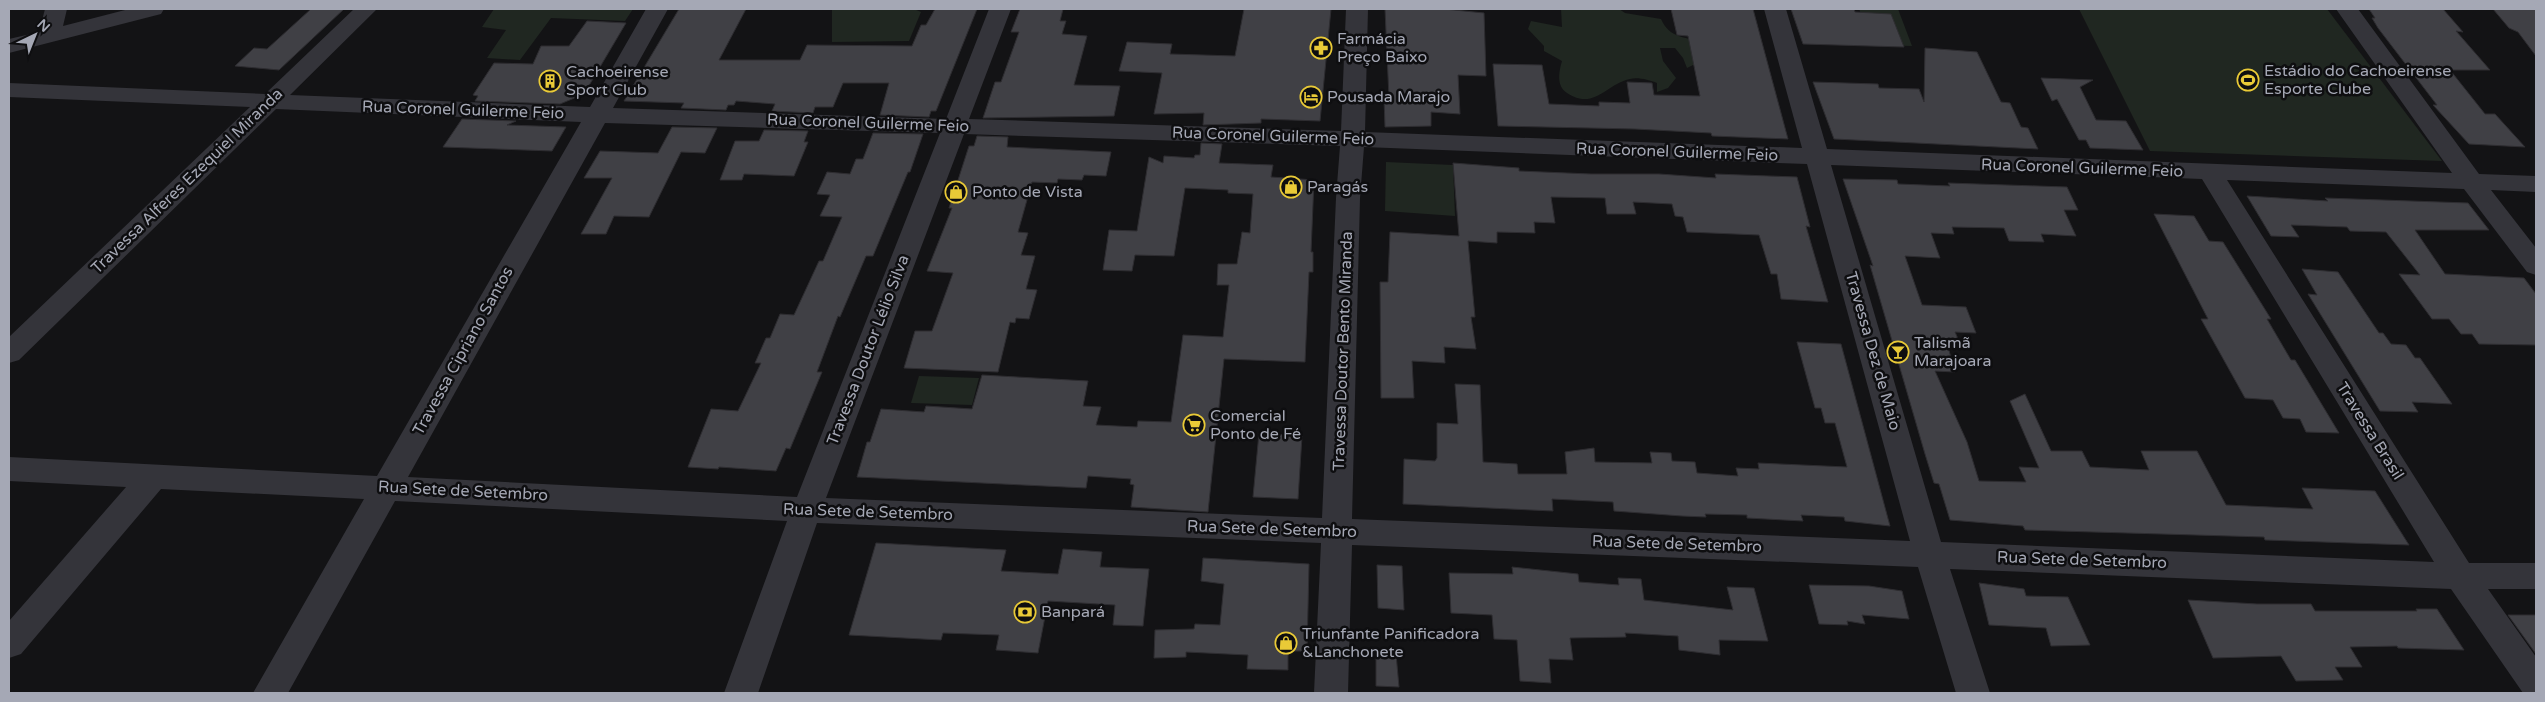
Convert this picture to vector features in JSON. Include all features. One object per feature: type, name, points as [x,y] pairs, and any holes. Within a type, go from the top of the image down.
[{"type":"street","points":[[49,36],[56,9]]},
{"type":"street","points":[[9,46],[153,9]]},
{"type":"street","name":"Travessa Alferes Ezequiel Miranda","points":[[9,353],[366,9]]},
{"type":"street","name":"Travessa Cipriano Santos","points":[[270,693],[657,9]]},
{"type":"street","name":"Travessa Doutor Lélio Silva","points":[[741,693],[807,510],[1000,9]]},
{"type":"street","name":"Travessa Doutor Bento Miranda","points":[[1331,693],[1348,198],[1353,138],[1357,9]]},
{"type":"street","name":"Travessa Dez de Maio","points":[[1775,9],[1929,553],[1973,693]]},
{"type":"street","points":[[2347,9],[2471,182],[2536,266]]},
{"type":"street","name":"Rua Coronel Guilerme Feio","points":[[9,90],[269,103],[1353,138],[1817,158],[2536,184]]},
{"type":"street","name":"Travessa Brasil","points":[[2210,173],[2460,576],[2536,684]]},
{"type":"street","name":"Rua Sete de Setembro","points":[[9,468],[807,510],[1929,553],[2460,576],[2536,576]]},
{"type":"street","points":[[9,644],[70,570],[154,476]]},
{"type":"shaded area","points":[[494,9],[633,9],[625,21],[551,18],[520,60],[487,58],[506,30],[482,27]]},
{"type":"shaded area","points":[[832,9],[914,9],[921,12],[909,41],[832,42]]},
{"type":"shaded area","points":[[1561,9],[1619,9],[1625,13],[1661,19],[1673,34],[1704,41],[1716,65],[1693,65],[1687,68],[1683,58],[1675,48],[1660,48],[1663,61],[1676,78],[1668,88],[1657,92],[1657,83],[1633,78],[1592,98],[1576,98],[1567,93],[1561,86],[1559,74],[1562,61],[1544,51],[1544,46],[1528,29],[1531,21],[1562,27]]},
{"type":"shaded area","points":[[1859,9],[1898,9],[1912,46],[1874,45]]},
{"type":"shaded area","name":"Estádio do Cachoeirense Esporte Clube","points":[[2079,9],[2327,9],[2442,161],[2150,151]]},
{"type":"shaded area","points":[[1386,162],[1453,165],[1455,216],[1385,211]]},
{"type":"shaded area","points":[[919,376],[979,378],[972,405],[911,403]]},
{"type":"building","points":[[311,9],[344,9],[279,70],[235,66],[254,48],[267,49]]},
{"type":"building","points":[[679,9],[746,9],[719,60],[800,60],[807,45],[912,46],[921,25],[926,25],[935,9],[977,9],[936,111],[931,111],[929,117],[880,115],[889,83],[843,83],[833,107],[815,107],[813,113],[772,111],[775,104],[736,101],[734,105],[728,105],[726,110],[681,108],[684,103],[624,101]]},
{"type":"building","points":[[1020,9],[1063,9],[1060,21],[1066,21],[1062,34],[1087,36],[1074,85],[1120,86],[1114,116],[983,118],[995,82],[1001,82],[1019,32],[1011,32]]},
{"type":"building","points":[[1244,9],[1331,9],[1320,121],[1261,119],[1261,123],[1203,125],[1204,113],[1154,114],[1162,73],[1119,71],[1127,42],[1172,44],[1170,54],[1235,56]]},
{"type":"building","points":[[1385,9],[1444,9],[1484,13],[1486,76],[1458,75],[1460,114],[1431,112],[1431,126],[1385,127],[1384,98],[1389,98]]},
{"type":"building","points":[[1671,9],[1753,9],[1788,139],[1712,136],[1711,133],[1635,129],[1498,126],[1493,64],[1542,65],[1549,104],[1599,106],[1599,102],[1630,103],[1627,82],[1652,83],[1654,95],[1700,96],[1688,36],[1677,35]]},
{"type":"building","points":[[1791,9],[1854,9],[1855,12],[1891,14],[1904,47],[1803,44]]},
{"type":"building","points":[[2369,9],[2443,9],[2463,32],[2456,31],[2490,70],[2450,70],[2485,114],[2495,114],[2525,147],[2469,144],[2433,105],[2437,105],[2378,28],[2372,18],[2375,18]]},
{"type":"building","points":[[2493,9],[2536,9],[2536,56],[2518,32],[2509,28]]},
{"type":"building","points":[[587,21],[626,23],[584,94],[560,104],[475,101],[478,96],[473,95],[494,63],[533,64],[541,46],[569,46]]},
{"type":"building","points":[[1925,48],[1977,52],[2001,102],[2010,103],[2021,127],[2028,128],[2038,149],[1834,139],[1813,82],[1878,84],[1879,88],[1919,89],[1924,102]]},
{"type":"building","points":[[2041,78],[2093,80],[2080,87],[2096,120],[2126,121],[2143,150],[2090,148],[2086,140],[2079,140],[2057,99],[2052,101]]},
{"type":"building","points":[[462,119],[516,121],[507,125],[566,127],[552,151],[443,147]]},
{"type":"building","points":[[672,127],[717,128],[705,153],[681,152],[649,217],[614,216],[606,234],[581,234],[612,178],[584,178],[600,151],[658,153]]},
{"type":"building","points":[[764,130],[808,131],[804,142],[808,142],[794,176],[744,174],[742,180],[720,180],[735,141],[759,141]]},
{"type":"building","points":[[873,133],[923,134],[910,172],[908,172],[873,256],[866,256],[840,317],[838,316],[817,372],[822,372],[790,449],[786,448],[776,471],[688,467],[711,409],[738,411],[761,363],[755,363],[766,338],[770,338],[780,314],[794,315],[819,261],[823,261],[842,217],[820,216],[830,195],[817,194],[827,172],[850,174],[856,159],[863,159]]},
{"type":"building","points":[[977,136],[1008,137],[1007,147],[1111,152],[1106,176],[1084,175],[1082,180],[1058,179],[1057,183],[1032,182],[1018,232],[1028,233],[1021,255],[1035,256],[1026,289],[1037,290],[1029,319],[1016,318],[1015,323],[1010,322],[998,372],[904,368],[915,331],[932,331],[953,273],[927,271],[952,208],[949,208],[969,146],[974,146]]},
{"type":"building","points":[[1201,143],[1222,144],[1219,163],[1273,165],[1271,177],[1314,180],[1311,252],[1313,252],[1313,272],[1309,272],[1305,362],[1224,359],[1208,512],[1131,507],[1134,485],[1130,484],[1131,479],[1088,476],[1086,488],[857,477],[867,442],[870,442],[881,409],[924,412],[926,406],[972,409],[982,375],[1088,381],[1083,406],[1101,407],[1096,425],[1137,427],[1138,421],[1171,422],[1183,335],[1223,337],[1229,285],[1217,285],[1218,264],[1237,264],[1242,232],[1250,233],[1253,194],[1228,193],[1228,190],[1185,188],[1174,256],[1135,255],[1132,271],[1103,270],[1109,230],[1137,231],[1149,157],[1163,163],[1164,156],[1194,158],[1195,155],[1200,155]]},
{"type":"building","points":[[1453,163],[1519,168],[1519,171],[1591,174],[1659,174],[1716,178],[1715,174],[1797,177],[1810,227],[1806,226],[1828,302],[1781,299],[1777,274],[1771,274],[1759,235],[1687,232],[1683,217],[1675,216],[1672,204],[1633,202],[1636,214],[1607,214],[1605,198],[1551,197],[1555,223],[1534,222],[1535,233],[1497,232],[1497,243],[1468,241],[1475,317],[1471,317],[1476,349],[1444,347],[1445,363],[1412,361],[1414,398],[1381,398],[1380,282],[1388,282],[1390,232],[1459,236]]},
{"type":"building","points":[[1843,179],[1897,180],[1898,184],[1950,186],[1948,183],[2067,187],[2078,210],[2064,210],[2076,236],[2041,234],[2044,242],[2009,241],[2004,228],[1952,227],[1954,234],[1931,233],[1940,258],[1905,256],[1922,305],[1966,307],[1976,333],[1955,332],[1962,348],[1948,347],[1955,372],[1935,371],[1967,442],[1979,481],[2026,482],[2019,467],[2039,468],[2010,401],[2025,394],[2051,451],[2082,451],[2090,467],[2149,470],[2141,451],[2197,451],[2226,505],[2313,509],[2302,488],[2375,491],[2409,545],[2265,540],[2264,537],[2025,530],[2023,526],[1950,520],[1939,484],[1934,483],[1870,265],[1873,266]]},
{"type":"building","points":[[2247,196],[2328,201],[2325,198],[2468,203],[2489,230],[2415,230],[2445,274],[2524,278],[2536,294],[2536,345],[2479,344],[2472,334],[2461,334],[2449,319],[2432,319],[2399,274],[2420,275],[2386,232],[2350,231],[2347,227],[2291,225],[2299,237],[2271,236]]},
{"type":"building","points":[[2154,214],[2194,216],[2209,241],[2223,242],[2271,319],[2267,319],[2291,360],[2295,360],[2339,433],[2306,432],[2300,419],[2283,418],[2273,400],[2245,398],[2201,319],[2208,319]]},
{"type":"building","points":[[2302,269],[2338,272],[2379,333],[2383,333],[2391,344],[2406,345],[2415,358],[2420,358],[2452,404],[2412,402],[2418,412],[2380,411],[2308,294],[2317,295]]},
{"type":"building","points":[[1797,342],[1841,344],[1890,526],[1845,521],[1844,517],[1801,515],[1803,521],[1747,518],[1747,515],[1705,514],[1706,517],[1614,511],[1613,502],[1552,499],[1553,511],[1403,504],[1404,459],[1435,461],[1437,458],[1437,423],[1458,424],[1455,384],[1480,385],[1483,462],[1517,464],[1518,474],[1567,474],[1565,452],[1594,448],[1595,462],[1652,463],[1650,452],[1671,453],[1672,461],[1695,462],[1697,473],[1738,476],[1736,468],[1759,469],[1758,463],[1847,467],[1835,423],[1825,423],[1821,408],[1815,408]]},
{"type":"building","points":[[1259,433],[1302,436],[1298,499],[1253,497]]},
{"type":"building","points":[[876,543],[1006,550],[1001,571],[1058,574],[1063,549],[1102,552],[1100,567],[1149,569],[1143,626],[1113,625],[1115,605],[1048,601],[1038,653],[996,650],[999,635],[943,633],[941,640],[849,635]]},
{"type":"building","points":[[1203,558],[1309,564],[1307,651],[1288,651],[1288,670],[1247,669],[1248,655],[1186,652],[1186,657],[1154,658],[1155,630],[1194,629],[1195,624],[1220,625],[1224,584],[1201,581]]},
{"type":"building","points":[[1377,565],[1402,566],[1404,610],[1378,608]]},
{"type":"building","points":[[1512,567],[1578,574],[1579,582],[1619,585],[1618,578],[1641,579],[1644,600],[1733,610],[1727,587],[1754,588],[1768,641],[1719,640],[1720,655],[1679,650],[1678,636],[1625,633],[1626,637],[1570,638],[1573,660],[1549,659],[1551,683],[1520,681],[1517,640],[1494,639],[1492,615],[1451,613],[1449,573],[1513,574]]},
{"type":"building","points":[[1979,583],[2024,589],[2026,596],[2068,597],[2090,645],[2051,646],[2046,628],[1989,625]]},
{"type":"building","points":[[1809,585],[1869,586],[1902,591],[1909,619],[1862,615],[1865,624],[1847,621],[1848,625],[1819,624]]},
{"type":"building","points":[[2188,600],[2257,604],[2311,604],[2315,611],[2417,611],[2416,609],[2437,609],[2464,650],[2398,648],[2397,646],[2350,647],[2362,667],[2335,667],[2343,680],[2296,681],[2281,656],[2213,658]]},
{"type":"building","points":[[2508,615],[2536,615],[2536,654]]},
{"type":"building","points":[[1376,653],[1396,654],[1399,687],[1376,686]]},
{"type":"place","name":"Farmácia Preço Baixo","points":[[1321,48]]},
{"type":"place","name":"Estádio do Cachoeirense Esporte Clube","points":[[2248,80]]},
{"type":"place","name":"Cachoeirense Sport Club","points":[[550,81]]},
{"type":"place","name":"Pousada Marajo","points":[[1311,97]]},
{"type":"place","name":"Paragás","points":[[1291,187]]},
{"type":"place","name":"Ponto de Vista","points":[[956,192]]},
{"type":"place","name":"Talismã Marajoara","points":[[1898,352]]},
{"type":"place","name":"Comercial Ponto de Fé","points":[[1194,425]]},
{"type":"place","name":"Banpará","points":[[1025,612]]},
{"type":"place","name":"Triunfante Panificadora &Lanchonete","points":[[1286,643]]}]
